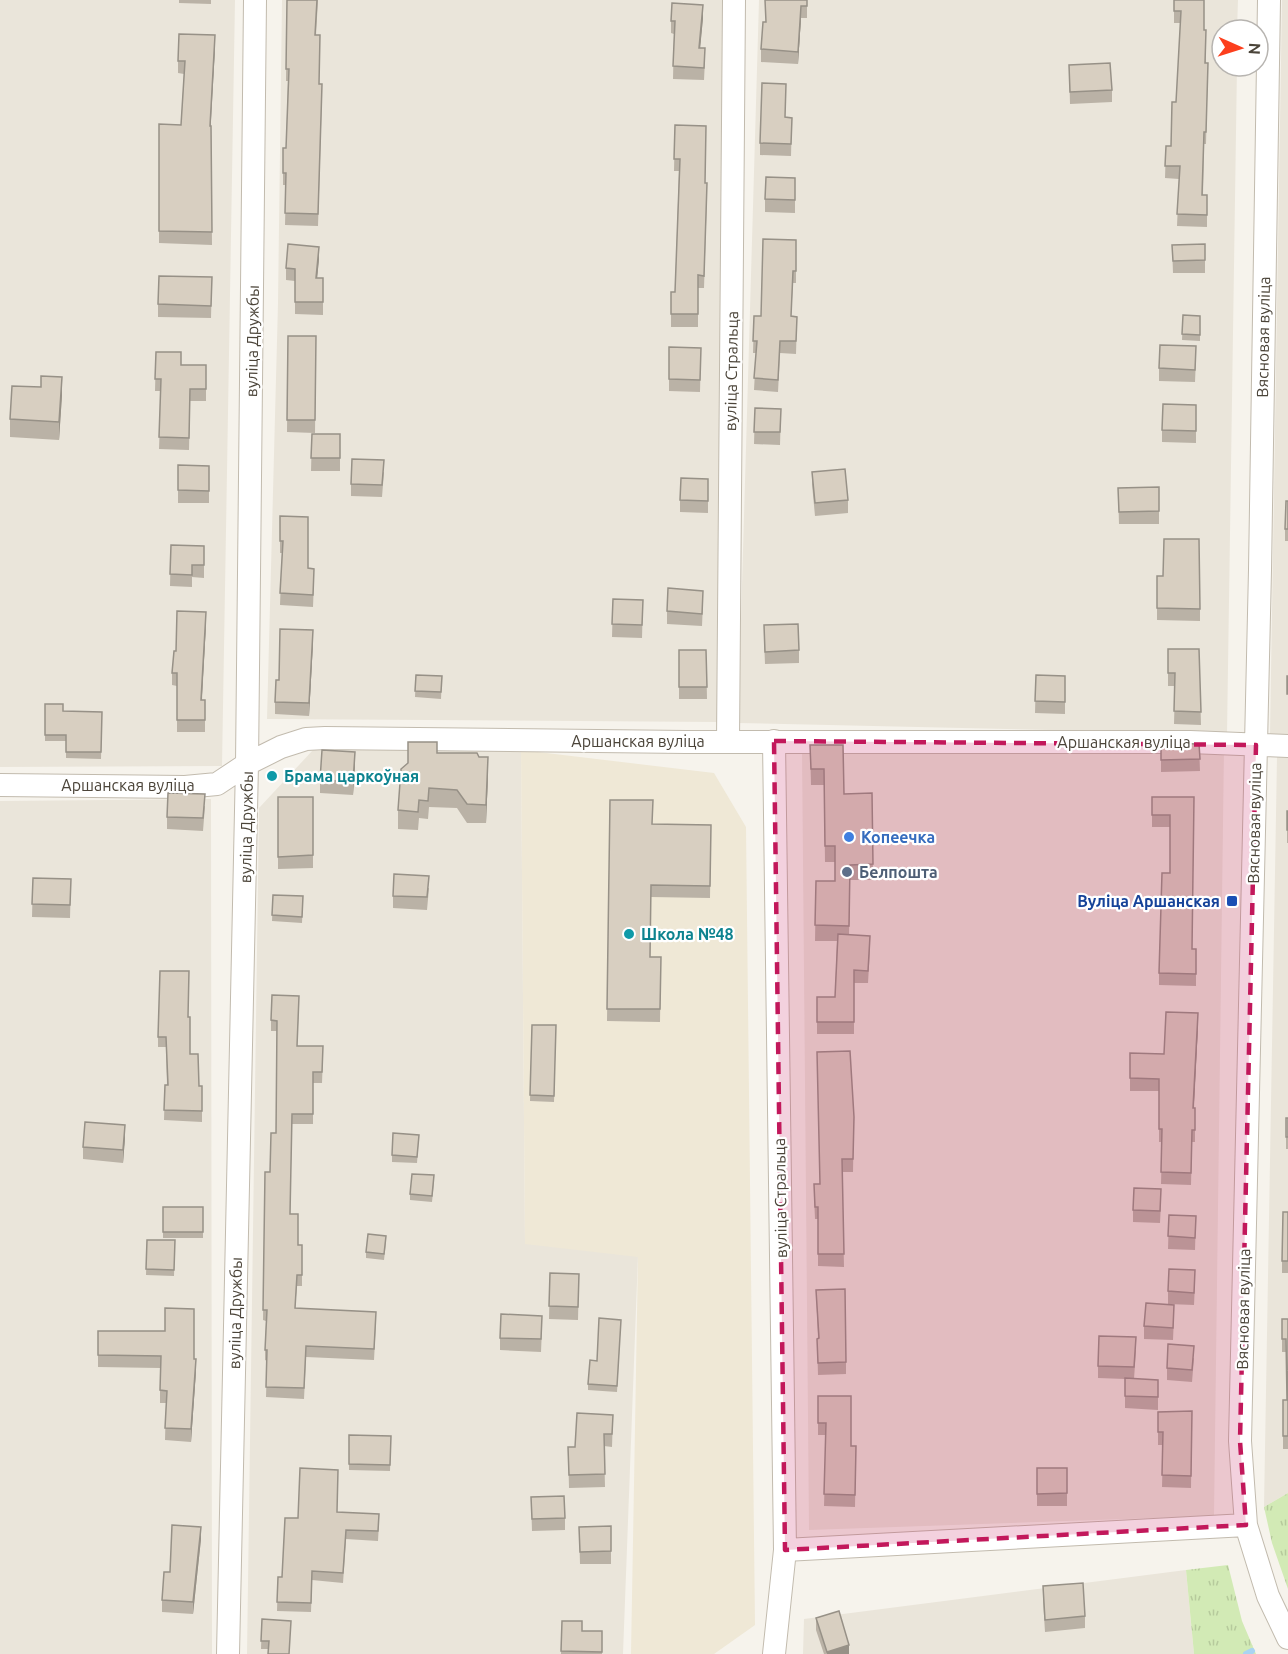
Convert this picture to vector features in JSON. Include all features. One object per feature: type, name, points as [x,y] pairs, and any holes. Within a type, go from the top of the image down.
[{"type":"street","name":"вуліца Дружбы","points":[[228,1654],[247,764],[255,0]]},
{"type":"street","name":"вуліца Стральца","points":[[728,742],[734,0]]},
{"type":"street","name":"Вясновая вуліца","points":[[1269,0],[1256,745],[1240,1441],[1246,1525],[1268,1596],[1288,1638]]},
{"type":"street","name":"Аршанская вуліца","points":[[0,785],[185,787],[217,784],[247,764],[281,747],[306,739],[1190,742],[1288,746]]},
{"type":"street","name":"вуліца Стральца","points":[[774,741],[785,1550],[774,1654]]},
{"type":"street","points":[[785,1550],[1246,1525]]},
{"type":"highlighted area","points":[[774,741],[1256,745],[1240,1441],[1246,1525],[785,1550]]},
{"type":"shaded area","points":[[0,0],[235,0],[222,766],[0,767]]},
{"type":"shaded area","points":[[282,0],[724,0],[717,722],[267,719],[278,303]]},
{"type":"shaded area","points":[[759,0],[1238,0],[1237,18],[1210,18],[1210,78],[1237,78],[1227,734],[738,723]]},
{"type":"shaded area","points":[[1282,0],[1288,0],[1288,734],[1270,734]]},
{"type":"shaded area","points":[[1224,748],[1214,1516],[809,1530],[802,751]]},
{"type":"shaded area","points":[[313,750],[521,750],[525,1243],[638,1256],[623,1654],[247,1654],[259,808]]},
{"type":"shaded area","points":[[521,750],[714,773],[746,827],[755,1625],[714,1654],[631,1654],[638,1257],[525,1244]]},
{"type":"shaded area","points":[[1277,757],[1288,757],[1288,1493],[1264,1507]]},
{"type":"shaded area","points":[[211,799],[212,1654],[0,1654],[0,801]]},
{"type":"shaded area","points":[[1186,1570],[1194,1654],[803,1654],[804,1619]]},
{"type":"green space","points":[[1288,1493],[1288,1589],[1272,1543],[1264,1507]]},
{"type":"green space","points":[[1228,1565],[1242,1621],[1256,1654],[1194,1654],[1186,1570]]},
{"type":"building","points":[[287,0],[317,0],[315,35],[320,35],[319,84],[322,84],[318,214],[285,213],[286,173],[283,173],[283,148],[286,148],[289,69],[286,69]]},
{"type":"building","points":[[765,0],[807,0],[807,6],[801,6],[798,52],[761,49],[763,22],[766,22]]},
{"type":"building","points":[[1174,0],[1204,0],[1205,63],[1208,63],[1202,195],[1207,195],[1207,215],[1177,214],[1180,166],[1165,166],[1166,146],[1171,146],[1172,102],[1176,102],[1181,11],[1174,11]]},
{"type":"building","points":[[672,3],[703,5],[699,48],[705,48],[704,68],[673,66],[675,21],[671,21]]},
{"type":"building","points":[[179,34],[215,35],[210,126],[212,232],[159,231],[159,124],[181,125],[185,61],[178,61]]},
{"type":"building","points":[[1110,63],[1112,90],[1070,92],[1069,65]]},
{"type":"building","points":[[762,83],[786,84],[785,117],[792,118],[791,144],[760,143]]},
{"type":"building","points":[[675,125],[706,126],[704,276],[698,275],[698,314],[671,314],[671,292],[675,292],[680,159],[674,159]]},
{"type":"building","points":[[766,177],[795,178],[795,200],[765,199]]},
{"type":"building","points":[[763,239],[796,240],[796,271],[793,271],[791,316],[797,317],[796,341],[780,341],[778,380],[754,378],[757,341],[753,341],[754,316],[761,316]]},
{"type":"building","points":[[288,244],[319,247],[316,278],[323,278],[323,302],[295,302],[295,269],[286,268]]},
{"type":"building","points":[[1205,244],[1205,260],[1173,261],[1172,245]]},
{"type":"building","points":[[159,276],[212,277],[211,306],[158,304]]},
{"type":"building","points":[[1183,315],[1200,316],[1200,335],[1182,334]]},
{"type":"building","points":[[288,336],[316,336],[315,420],[287,420]]},
{"type":"building","points":[[1160,345],[1196,346],[1195,370],[1159,368]]},
{"type":"building","points":[[669,347],[701,348],[700,380],[669,379]]},
{"type":"building","points":[[156,352],[181,352],[181,365],[206,365],[206,389],[190,389],[189,438],[159,437],[161,379],[155,379]]},
{"type":"building","points":[[41,376],[62,377],[59,422],[10,419],[12,386],[41,387]]},
{"type":"building","points":[[1163,404],[1196,405],[1196,431],[1162,430]]},
{"type":"building","points":[[755,408],[781,409],[780,432],[754,432]]},
{"type":"building","points":[[312,434],[340,434],[340,458],[311,458]]},
{"type":"building","points":[[352,459],[384,460],[382,485],[351,484]]},
{"type":"building","points":[[178,465],[209,466],[209,491],[178,490]]},
{"type":"building","points":[[845,469],[848,500],[815,503],[812,472]]},
{"type":"building","points":[[681,478],[708,479],[708,501],[680,500]]},
{"type":"building","points":[[1159,487],[1159,511],[1119,512],[1118,488]]},
{"type":"building","points":[[1286,501],[1288,501],[1288,529],[1285,529]]},
{"type":"building","points":[[280,516],[308,517],[308,568],[314,569],[313,595],[280,593],[283,541],[280,541]]},
{"type":"building","points":[[1164,539],[1199,539],[1200,609],[1157,608],[1157,576],[1163,576]]},
{"type":"building","points":[[171,545],[204,546],[204,565],[192,565],[192,575],[170,574]]},
{"type":"building","points":[[668,588],[703,591],[702,614],[667,611]]},
{"type":"building","points":[[613,599],[643,600],[642,625],[612,624]]},
{"type":"building","points":[[177,611],[206,612],[201,700],[205,700],[205,720],[177,720],[177,673],[172,673],[174,651],[176,651]]},
{"type":"building","points":[[798,624],[799,650],[765,652],[764,625]]},
{"type":"building","points":[[280,629],[313,630],[309,703],[275,702],[276,680],[279,680]]},
{"type":"building","points":[[1168,649],[1199,649],[1201,712],[1174,711],[1175,673],[1168,673]]},
{"type":"building","points":[[679,650],[706,650],[707,687],[679,687]]},
{"type":"building","points":[[416,675],[442,676],[441,692],[415,691]]},
{"type":"building","points":[[1036,675],[1065,676],[1065,702],[1035,701]]},
{"type":"building","points":[[45,704],[63,704],[63,711],[102,712],[101,752],[66,752],[66,735],[45,735]]},
{"type":"building","points":[[408,742],[437,742],[437,753],[477,753],[479,757],[488,757],[486,805],[467,804],[457,790],[429,788],[428,801],[419,800],[418,812],[398,810],[401,769],[408,763]]},
{"type":"building","points":[[1161,743],[1199,744],[1200,759],[1161,760]]},
{"type":"building","points":[[810,745],[843,745],[844,794],[872,793],[873,864],[850,865],[849,926],[815,925],[816,881],[835,881],[835,846],[825,846],[824,769],[811,769]]},
{"type":"building","points":[[322,750],[355,752],[353,782],[320,780]]},
{"type":"building","points":[[168,793],[205,794],[203,818],[167,817]]},
{"type":"building","points":[[278,797],[313,797],[313,855],[278,857]]},
{"type":"building","points":[[1152,797],[1194,797],[1192,949],[1196,949],[1196,974],[1159,973],[1162,873],[1170,873],[1170,815],[1152,815]]},
{"type":"building","name":"Школа №48","points":[[610,800],[653,800],[652,824],[711,825],[710,886],[651,885],[650,957],[661,957],[660,1009],[607,1009]]},
{"type":"building","points":[[394,874],[429,876],[427,897],[393,896]]},
{"type":"building","points":[[33,878],[71,879],[70,905],[32,904]]},
{"type":"building","points":[[273,895],[303,896],[302,917],[272,915]]},
{"type":"building","points":[[838,934],[870,936],[868,971],[854,970],[854,1022],[817,1022],[817,997],[835,997]]},
{"type":"building","points":[[160,971],[189,971],[190,1054],[198,1054],[202,1111],[164,1110],[165,1085],[168,1085],[166,1037],[158,1037]]},
{"type":"building","points":[[272,995],[299,996],[297,1046],[323,1046],[322,1072],[313,1072],[313,1114],[292,1114],[290,1214],[298,1214],[298,1245],[302,1245],[302,1275],[297,1275],[295,1308],[376,1312],[374,1349],[306,1346],[304,1388],[266,1387],[267,1310],[263,1310],[265,1172],[270,1172],[271,1133],[276,1133],[277,1021],[271,1020]]},
{"type":"building","points":[[1166,1012],[1198,1013],[1193,1108],[1195,1108],[1195,1130],[1192,1130],[1191,1173],[1161,1172],[1162,1129],[1159,1129],[1159,1079],[1130,1078],[1130,1053],[1164,1054]]},
{"type":"building","points":[[532,1025],[556,1025],[554,1096],[530,1095]]},
{"type":"building","points":[[850,1051],[854,1117],[853,1159],[842,1159],[844,1254],[818,1254],[818,1207],[815,1207],[814,1184],[820,1184],[817,1052]]},
{"type":"building","points":[[1286,1118],[1288,1118],[1288,1137],[1286,1137]]},
{"type":"building","points":[[85,1122],[125,1125],[123,1150],[83,1147]]},
{"type":"building","points":[[393,1133],[419,1135],[417,1157],[392,1155]]},
{"type":"building","points":[[412,1174],[434,1175],[432,1196],[410,1194]]},
{"type":"building","points":[[1134,1188],[1161,1189],[1160,1211],[1133,1210]]},
{"type":"building","points":[[163,1207],[203,1207],[203,1232],[163,1232]]},
{"type":"building","points":[[1283,1212],[1288,1212],[1288,1261],[1282,1261]]},
{"type":"building","points":[[1169,1215],[1196,1216],[1195,1238],[1168,1236]]},
{"type":"building","points":[[368,1234],[386,1236],[384,1254],[366,1252]]},
{"type":"building","points":[[147,1240],[175,1240],[174,1270],[146,1269]]},
{"type":"building","points":[[1169,1269],[1195,1270],[1194,1293],[1168,1291]]},
{"type":"building","points":[[550,1273],[579,1274],[578,1307],[549,1306]]},
{"type":"building","points":[[845,1289],[846,1362],[818,1363],[816,1290]]},
{"type":"building","points":[[1146,1303],[1174,1305],[1173,1328],[1144,1326]]},
{"type":"building","points":[[165,1308],[194,1309],[194,1359],[196,1359],[191,1429],[165,1428],[167,1391],[160,1390],[161,1356],[98,1355],[98,1331],[165,1331]]},
{"type":"building","points":[[501,1314],[542,1316],[541,1339],[500,1338]]},
{"type":"building","points":[[599,1318],[621,1320],[617,1386],[588,1384],[590,1360],[597,1361]]},
{"type":"building","points":[[1282,1319],[1288,1319],[1288,1436],[1283,1436],[1283,1400],[1287,1400],[1286,1339],[1282,1339]]},
{"type":"building","points":[[1099,1336],[1136,1337],[1134,1367],[1098,1366]]},
{"type":"building","points":[[1168,1344],[1194,1346],[1192,1370],[1167,1368]]},
{"type":"building","points":[[1125,1378],[1158,1380],[1158,1397],[1125,1396]]},
{"type":"building","points":[[818,1396],[851,1396],[851,1446],[856,1446],[855,1495],[824,1494],[826,1423],[818,1423]]},
{"type":"building","points":[[1192,1411],[1191,1476],[1162,1475],[1163,1432],[1158,1432],[1158,1412]]},
{"type":"building","points":[[577,1413],[613,1415],[612,1434],[604,1434],[605,1474],[569,1475],[568,1447],[575,1447]]},
{"type":"building","points":[[349,1435],[391,1436],[390,1465],[349,1464]]},
{"type":"building","points":[[300,1468],[338,1470],[337,1512],[379,1514],[378,1531],[346,1530],[343,1573],[312,1571],[311,1603],[277,1602],[278,1577],[282,1577],[285,1518],[298,1518]]},
{"type":"building","points":[[1037,1468],[1067,1468],[1067,1493],[1037,1494]]},
{"type":"building","points":[[564,1496],[565,1518],[532,1519],[531,1497]]},
{"type":"building","points":[[172,1525],[201,1527],[193,1602],[162,1600],[164,1572],[170,1572]]},
{"type":"building","points":[[611,1526],[611,1551],[580,1552],[579,1527]]},
{"type":"building","points":[[1083,1583],[1085,1616],[1045,1620],[1043,1586]]},
{"type":"building","points":[[839,1611],[849,1645],[827,1652],[816,1618]]},
{"type":"building","points":[[262,1619],[291,1621],[289,1654],[268,1654],[269,1641],[261,1641]]},
{"type":"building","points":[[562,1621],[582,1621],[582,1631],[602,1631],[602,1652],[561,1651]]},
{"type":"waterway","points":[[1246,1654],[1252,1651]]},
{"type":"place","name":"Брама царкоўная","points":[[272,776]]},
{"type":"place","name":"Копеечка","points":[[849,837]]},
{"type":"place","name":"Белпошта","points":[[847,872]]},
{"type":"place","name":"Вуліца Аршанская","points":[[1232,901]]},
{"type":"place","name":"Школа №48","points":[[629,934]]}]
